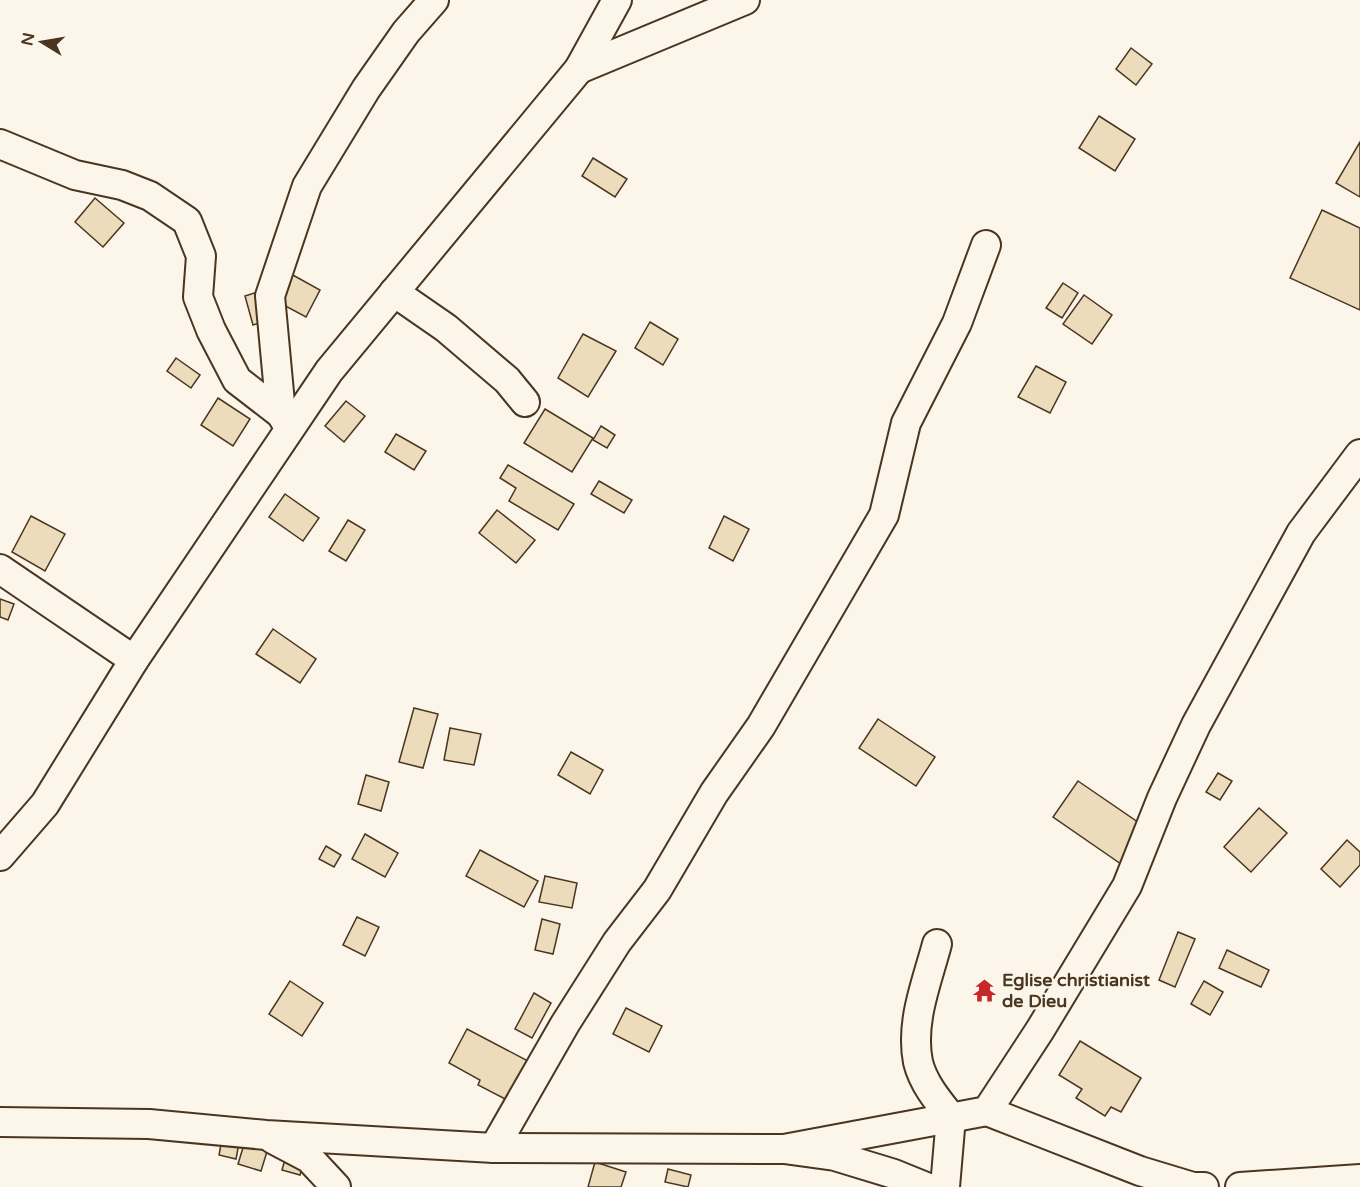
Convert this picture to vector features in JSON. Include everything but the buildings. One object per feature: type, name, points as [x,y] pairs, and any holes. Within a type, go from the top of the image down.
[{"type":"street","points":[[285,421],[270,296],[307,186],[366,89],[406,32],[434,0]]},
{"type":"street","points":[[0,856],[45,804],[285,421],[579,69],[617,0]]},
{"type":"street","points":[[579,69],[745,0]]},
{"type":"street","points":[[0,144],[75,175],[122,185],[150,196],[187,221],[201,256],[198,297],[211,330],[237,380],[285,421]]},
{"type":"street","points":[[494,1148],[565,1024],[617,942],[657,890],[714,793],[761,726],[884,515],[906,423],[957,323],[986,244]]},
{"type":"street","points":[[394,292],[446,328],[507,380],[525,402]]},
{"type":"street","points":[[987,1111],[1040,1030],[1127,885],[1162,798],[1196,725],[1301,533],[1360,454]]},
{"type":"street","points":[[0,569],[134,660]]},
{"type":"street","points":[[937,944],[915,1027],[918,1063],[932,1093],[951,1117],[945,1187]]},
{"type":"street","points":[[784,1149],[987,1111],[1140,1171],[1193,1187],[1204,1187]]},
{"type":"street","points":[[0,1122],[149,1124],[266,1135],[494,1148],[784,1149],[835,1156],[894,1174],[926,1187]]},
{"type":"street","points":[[266,1135],[309,1158],[336,1187]]},
{"type":"street","points":[[1240,1187],[1360,1179]]},
{"type":"place","name":"Eglise christianist de Dieu","points":[[984,990]]}]
